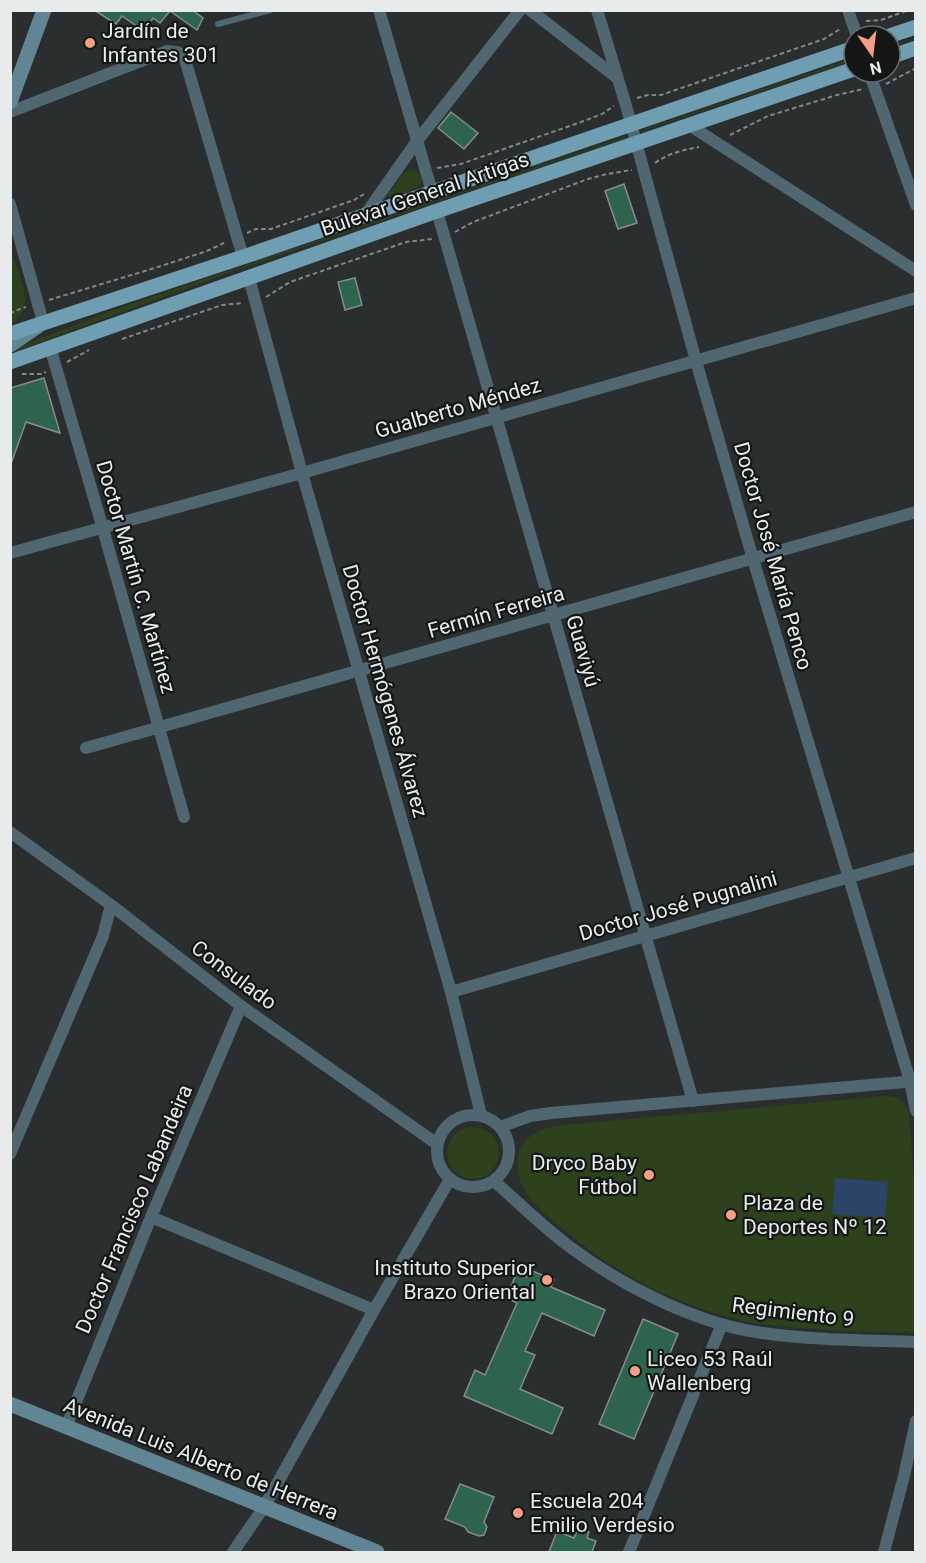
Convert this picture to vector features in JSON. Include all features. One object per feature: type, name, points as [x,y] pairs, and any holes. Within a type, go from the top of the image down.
[{"type":"main road","points":[[10,102],[44,10]]},
{"type":"main road","name":"Bulevar General Artigas","points":[[10,334],[243,257],[842,52]]},
{"type":"main road","name":"Bulevar General Artigas","points":[[13,369],[50,347],[437,211],[842,73]]},
{"type":"main road","name":"Bulevar General Artigas","points":[[10,345],[43,322]]},
{"type":"main road","name":"Avenida Luis Alberto de Herrera","points":[[10,1404],[377,1552]]},
{"type":"street","points":[[379,10],[432,192]]},
{"type":"street","points":[[364,215],[417,141],[520,10]]},
{"type":"street","points":[[530,10],[616,77]]},
{"type":"street","name":"Doctor José María Penco","points":[[597,10],[753,559],[913,1081],[915,1111]]},
{"type":"street","points":[[10,111],[167,51],[177,51],[184,56],[243,257]]},
{"type":"street","points":[[873,84],[915,205]]},
{"type":"street","points":[[688,125],[915,271]]},
{"type":"street","points":[[10,204],[43,322]]},
{"type":"street","name":"Guaviyú","points":[[437,211],[693,1101]]},
{"type":"street","points":[[10,246],[26,262]]},
{"type":"street","name":"Doctor Hermógenes Álvarez","points":[[249,278],[302,473],[451,992],[481,1116]]},
{"type":"street","name":"Gualberto Méndez","points":[[10,553],[302,473],[915,298]]},
{"type":"street","name":"Doctor Martín C. Martínez","points":[[50,347],[184,817]]},
{"type":"street","name":"Fermín Ferreira","points":[[86,748],[915,512]]},
{"type":"street","name":"Consulado","points":[[10,832],[111,905],[240,1006],[437,1144]]},
{"type":"street","name":"Doctor José Pugnalini","points":[[451,992],[915,858]]},
{"type":"street","points":[[10,1154],[103,936],[111,905]]},
{"type":"street","name":"Doctor Francisco Labandeira","points":[[66,1427],[240,1006]]},
{"type":"street","points":[[500,1127],[530,1116],[913,1081]]},
{"type":"street","points":[[464,1116],[481,1116],[492,1120],[500,1127],[508,1142],[509,1151],[506,1167],[494,1180],[477,1187],[459,1185],[440,1168],[437,1144],[444,1129],[450,1123],[464,1116]]},
{"type":"street","points":[[233,1552],[264,1507],[450,1179]]},
{"type":"street","name":"Regimiento 9","points":[[494,1180],[569,1246],[625,1282],[678,1308],[722,1324],[754,1332],[915,1342]]},
{"type":"street","points":[[151,1217],[374,1310]]},
{"type":"street","points":[[629,1552],[722,1324]]},
{"type":"street","points":[[885,1552],[915,1420]]},
{"type":"lane","points":[[218,24],[271,10]]},
{"type":"path","points":[[871,24],[909,10]]},
{"type":"path","points":[[426,172],[461,164],[602,114],[613,106],[641,96],[662,95],[824,39],[834,32],[842,31]]},
{"type":"path","points":[[113,342],[222,305],[247,303],[273,293],[290,282],[406,242],[428,240],[459,231],[473,222],[588,179],[643,168],[666,155],[706,146],[768,116],[837,95],[884,85],[915,68]]},
{"type":"path","points":[[10,314],[38,303],[207,251],[237,236],[256,230],[271,229],[354,200],[372,189],[387,184]]},
{"type":"path","points":[[13,369],[22,374],[41,374],[92,349]]},
{"type":"green space","points":[[842,62],[842,64],[642,130]]},
{"type":"green space","points":[[624,137],[231,272],[11,353],[11,350],[119,308]]},
{"type":"green space","points":[[410,170],[419,173],[422,182],[417,188],[388,198],[388,194],[405,172]]},
{"type":"green space","points":[[10,253],[25,294],[23,310],[11,324]]},
{"type":"green space","name":"Plaza de Deportes Nº 12","points":[[887,1096],[901,1100],[909,1112],[916,1207],[915,1332],[912,1333],[758,1324],[717,1314],[680,1301],[627,1275],[555,1223],[530,1199],[517,1169],[518,1157],[524,1143],[541,1130],[555,1126]]},
{"type":"green space","points":[[468,1127],[478,1127],[492,1134],[499,1153],[492,1172],[478,1179],[468,1179],[458,1175],[451,1168],[447,1158],[447,1148],[451,1138],[458,1131]]},
{"type":"water","points":[[835,1178],[888,1182],[885,1218],[832,1214]]},
{"type":"building","points":[[94,10],[192,10],[203,18],[197,30],[170,11],[160,23],[153,18],[145,32],[122,16],[116,24]]},
{"type":"building","points":[[451,112],[478,133],[464,149],[438,128]]},
{"type":"building","points":[[624,184],[637,223],[618,229],[605,191]]},
{"type":"building","points":[[355,278],[362,305],[345,310],[338,282]]},
{"type":"building","points":[[44,378],[60,433],[26,422],[12,461],[10,460],[10,388]]},
{"type":"building","points":[[530,1270],[554,1280],[551,1287],[605,1310],[594,1336],[542,1313],[525,1351],[535,1355],[520,1389],[563,1408],[552,1434],[464,1396],[475,1370],[485,1375],[517,1303],[506,1298],[517,1272],[527,1277]]},
{"type":"building","points":[[643,1319],[678,1334],[634,1439],[599,1424]]},
{"type":"building","points":[[460,1484],[494,1497],[484,1522],[487,1527],[484,1535],[479,1536],[468,1532],[465,1527],[445,1519]]},
{"type":"building","points":[[578,1528],[589,1532],[587,1538],[596,1541],[592,1552],[549,1552],[557,1531],[574,1538]]},
{"type":"place","name":"Jardín de Infantes 301","points":[[90,43]]},
{"type":"place","name":"Dryco Baby Fútbol","points":[[649,1175]]},
{"type":"place","name":"Plaza de Deportes Nº 12","points":[[731,1215]]},
{"type":"place","name":"Instituto Superior Brazo Oriental","points":[[547,1280]]},
{"type":"place","name":"Liceo 53 Raúl Wallenberg","points":[[635,1371]]},
{"type":"place","name":"Escuela 204 Emilio Verdesio","points":[[518,1513]]}]
